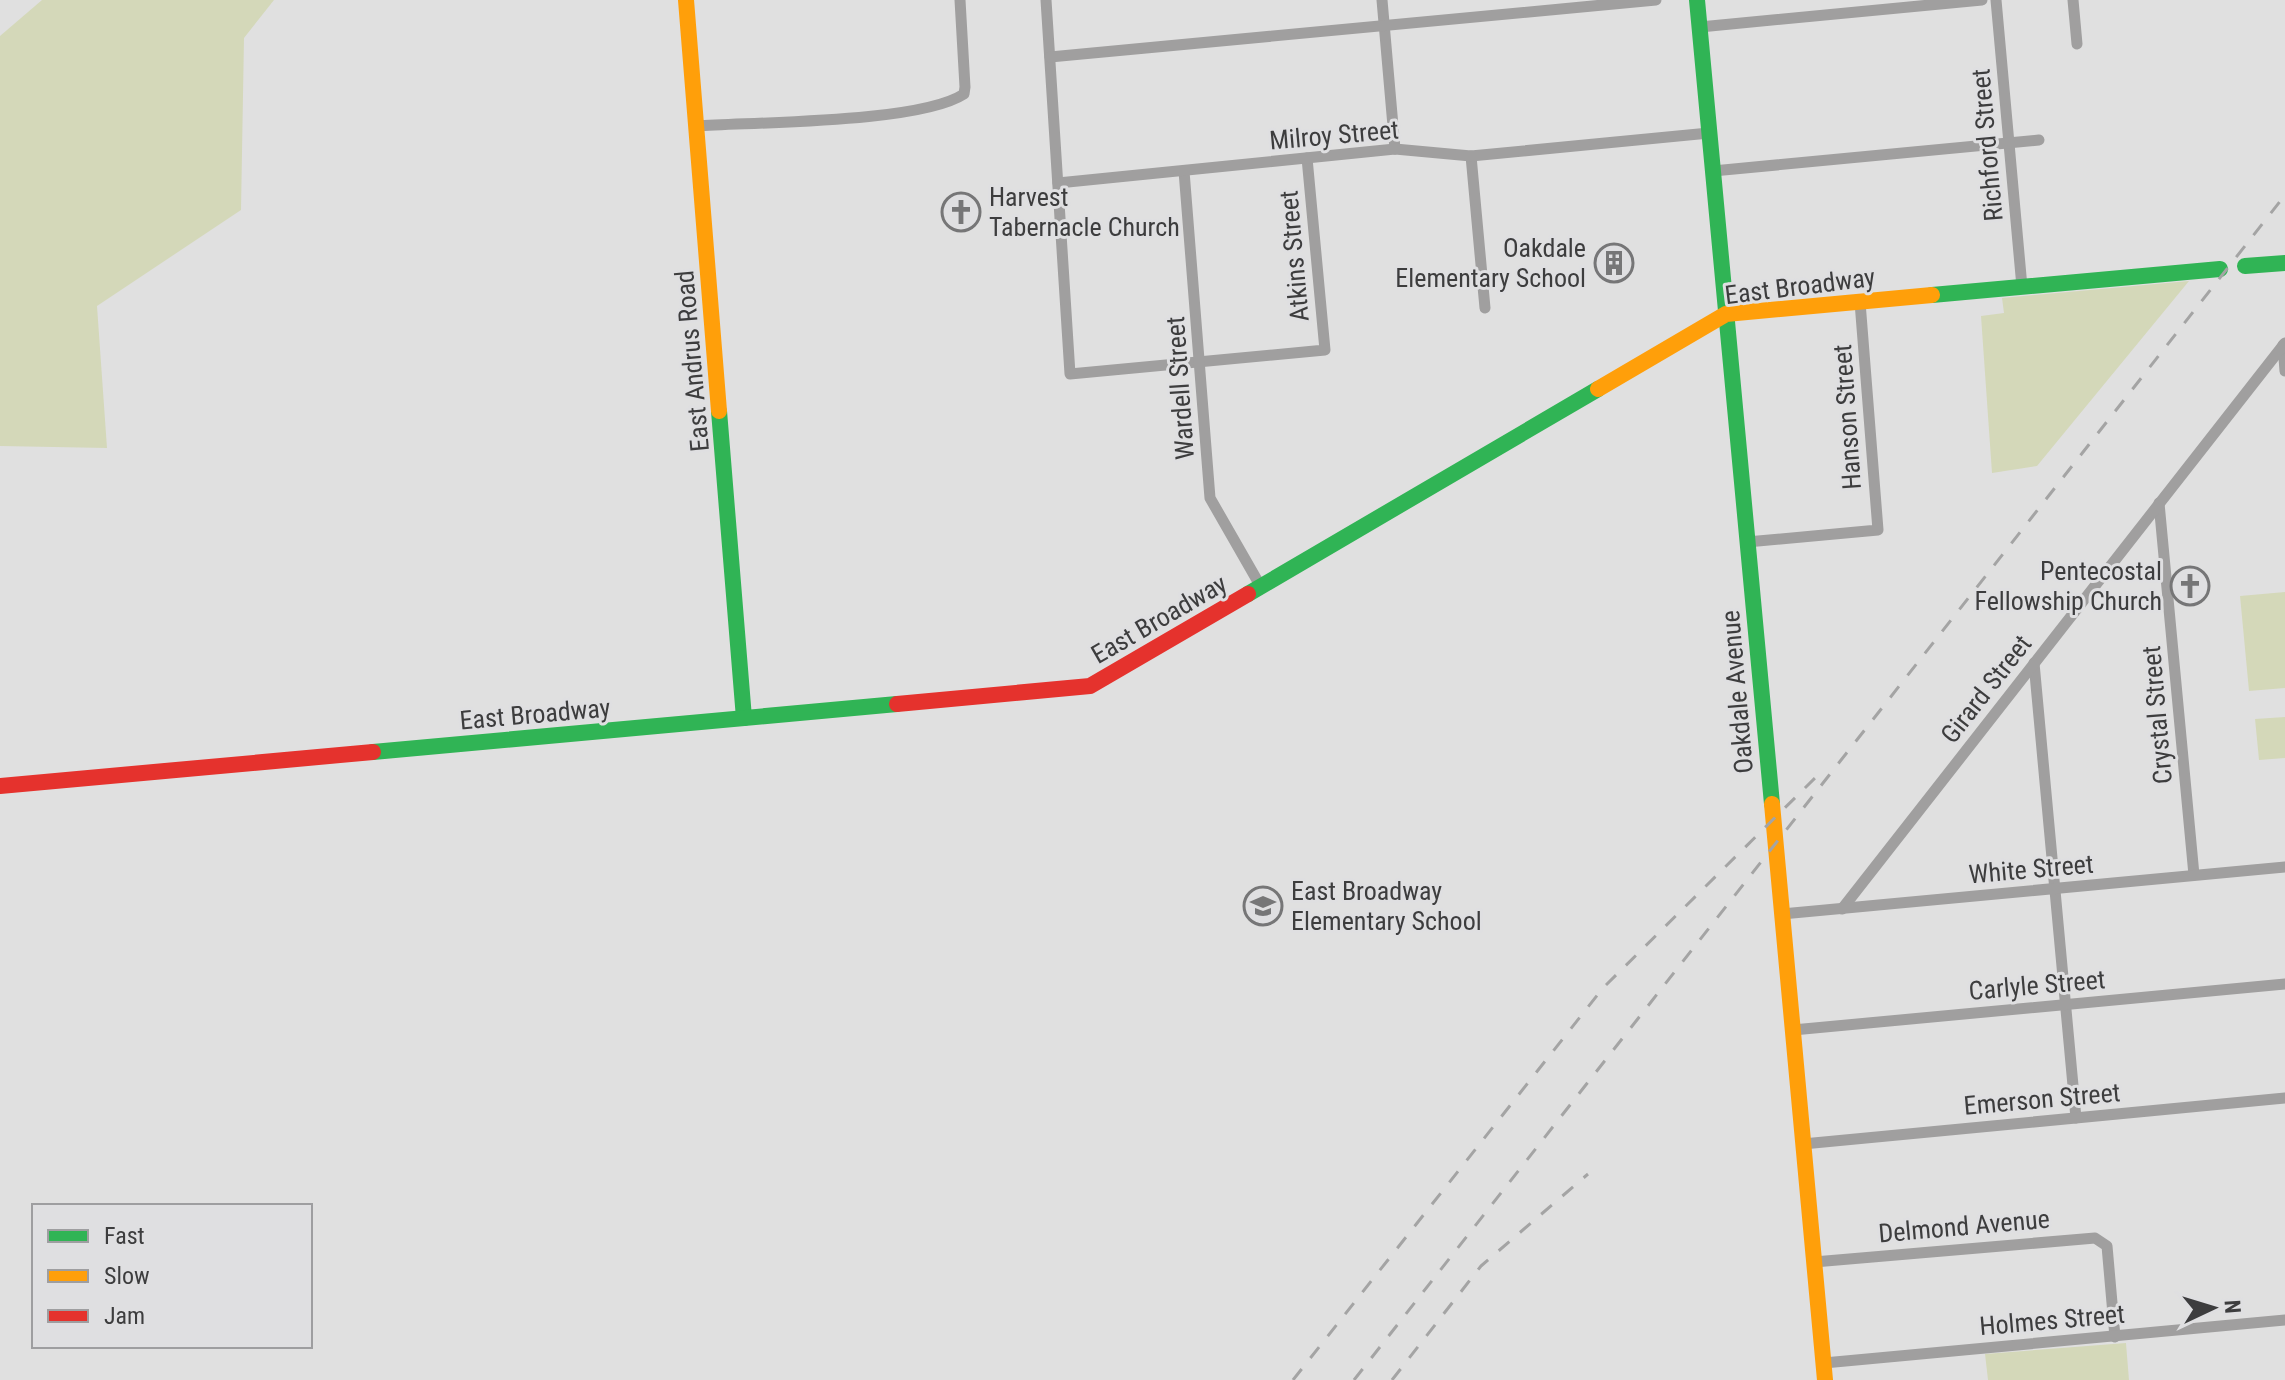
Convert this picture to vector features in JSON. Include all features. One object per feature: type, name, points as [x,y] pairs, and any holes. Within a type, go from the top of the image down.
[{"type":"street","name":"East Andrus Road","points":[[686,0],[744,718]]},
{"type":"street","points":[[697,126],[890,114],[935,107],[956,99],[964,94],[965,87],[960,0]]},
{"type":"street","points":[[1046,0],[1070,374],[1200,362]]},
{"type":"street","points":[[1382,0],[1395,149]]},
{"type":"street","points":[[1050,57],[1656,0]]},
{"type":"street","name":"Oakdale Avenue","points":[[1697,0],[1824,1372]]},
{"type":"street","points":[[1700,27],[1982,0]]},
{"type":"street","name":"Richford Street","points":[[1996,0],[2022,287]]},
{"type":"street","points":[[2073,0],[2077,44]]},
{"type":"street","name":"Milroy Street","points":[[1058,183],[1395,149],[1471,156],[1709,133]]},
{"type":"street","points":[[1713,171],[2039,140]]},
{"type":"street","points":[[1471,156],[1485,308]]},
{"type":"street","name":"Atkins Street","points":[[1200,362],[1325,350],[1307,158]]},
{"type":"street","name":"Wardell Street","points":[[1184,171],[1210,498],[1261,587]]},
{"type":"street","points":[[2245,266],[2285,263]]},
{"type":"street","name":"East Broadway","points":[[0,786],[1090,686],[1726,314],[2220,269]]},
{"type":"street","name":"Hanson Street","points":[[1747,542],[1878,530],[1860,302]]},
{"type":"street","points":[[2284,344],[2285,371]]},
{"type":"street","name":"Girard Street","points":[[1842,909],[2284,344]]},
{"type":"street","name":"Crystal Street","points":[[2159,503],[2194,875]]},
{"type":"street","points":[[2034,663],[2076,1118]]},
{"type":"street","name":"White Street","points":[[1782,914],[2285,867]]},
{"type":"street","name":"Carlyle Street","points":[[1793,1030],[2285,984]]},
{"type":"street","name":"Emerson Street","points":[[1803,1144],[2285,1098]]},
{"type":"street","name":"Delmond Avenue","points":[[1814,1262],[2089,1237],[2105,1242],[2108,1253],[2115,1337]]},
{"type":"street","name":"Holmes Street","points":[[1824,1372],[2285,1320]]},
{"type":"green space","points":[[42,0],[274,0],[244,38],[241,210],[97,306],[107,448],[0,446],[0,36]]},
{"type":"green space","points":[[2189,281],[2037,466],[1992,473],[1981,316],[2004,313],[2002,298]]},
{"type":"green space","points":[[2285,592],[2285,688],[2249,691],[2240,596]]},
{"type":"green space","points":[[2285,717],[2285,758],[2259,760],[2255,719]]},
{"type":"green space","points":[[2126,1343],[2129,1380],[1988,1380],[1985,1354]]},
{"type":"railway","points":[[1354,1380],[2285,195]]},
{"type":"railway","points":[[1293,1380],[1603,988],[1816,777]]},
{"type":"railway","points":[[1392,1380],[1481,1266],[1588,1174]]},
{"type":"traffic: fast","points":[[1697,0],[1772,804]]},
{"type":"traffic: fast","points":[[2245,266],[2285,263]]},
{"type":"traffic: fast","points":[[1932,295],[2220,269]]},
{"type":"traffic: fast","points":[[1248,594],[1598,389]]},
{"type":"traffic: fast","points":[[719,411],[744,718]]},
{"type":"traffic: fast","points":[[373,752],[897,704]]},
{"type":"traffic: slow","points":[[686,0],[719,411]]},
{"type":"traffic: slow","points":[[1598,389],[1726,314],[1932,295]]},
{"type":"traffic: slow","points":[[1772,804],[1825,1380]]},
{"type":"traffic: jam","points":[[897,704],[1090,686],[1248,594]]},
{"type":"traffic: jam","points":[[0,786],[373,752]]},
{"type":"place","name":"Harvest Tabernacle Church","points":[[961,212]]},
{"type":"place","name":"Oakdale Elementary School","points":[[1614,263]]},
{"type":"place","name":"Pentecostal Fellowship Church","points":[[2190,586]]},
{"type":"place","name":"East Broadway Elementary School","points":[[1263,906]]}]
